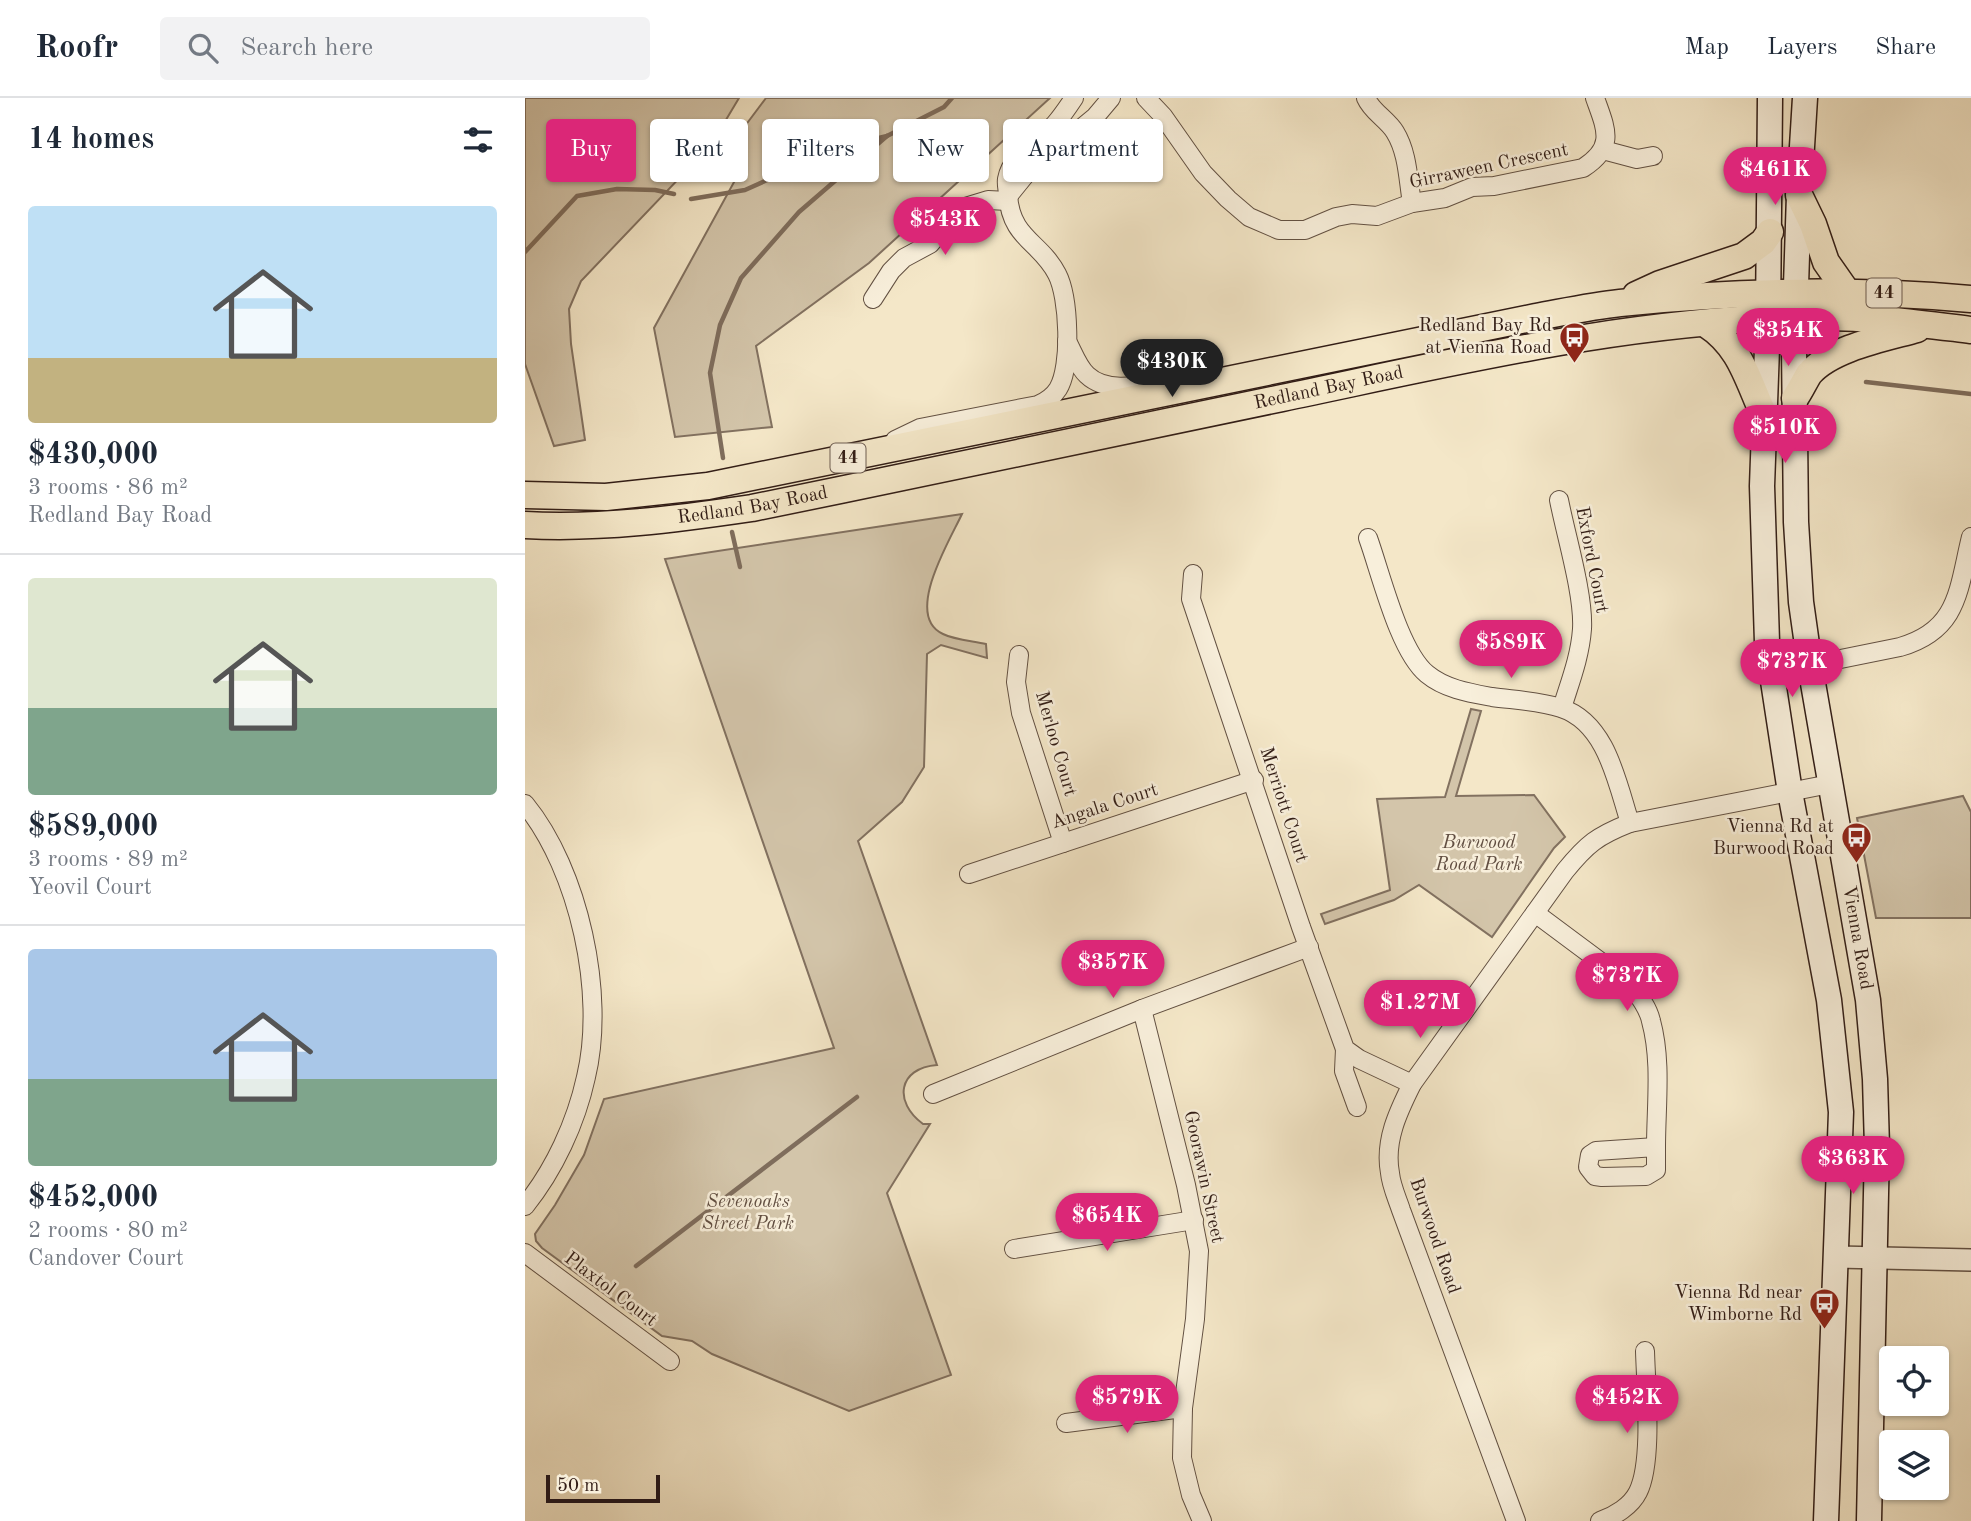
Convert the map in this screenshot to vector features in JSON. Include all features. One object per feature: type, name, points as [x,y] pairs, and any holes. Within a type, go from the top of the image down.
[{"type":"main road","name":"Vienna Road","points":[[1770,98],[1770,232],[1763,413],[1765,580],[1771,673],[1829,1000],[1841,1112],[1826,1521]]},
{"type":"main road","name":"Vienna Road","points":[[1805,98],[1799,195],[1794,470],[1801,602],[1868,1000],[1875,1079],[1877,1147],[1869,1521]]},
{"type":"main road","points":[[1799,195],[1813,224],[1826,262],[1847,292]]},
{"type":"main road","points":[[1619,303],[1660,284],[1744,256],[1763,242],[1770,232]]},
{"type":"main road","name":"Redland Bay Road","points":[[525,495],[606,496],[708,485],[1536,317],[1619,303],[1768,307],[1796,305],[1847,292],[1906,293],[1971,299]]},
{"type":"main road","name":"Redland Bay Road","points":[[1796,305],[1870,319],[1971,330]]},
{"type":"main road","name":"Redland Bay Road","points":[[525,524],[586,525],[680,519],[752,508],[1517,350],[1614,332],[1706,324],[1768,307]]},
{"type":"main road","points":[[1706,324],[1730,343],[1742,362],[1763,413]]},
{"type":"main road","points":[[1795,398],[1809,374],[1821,363],[1838,354],[1929,325]]},
{"type":"street","points":[[868,454],[920,428],[1038,405],[1050,399],[1062,382],[1067,341],[1063,286],[1046,257],[1012,219],[1006,181],[1010,170],[1033,142],[1053,126],[1074,98]]},
{"type":"street","points":[[873,299],[891,271],[904,258],[930,244],[954,215],[965,207],[988,200],[1008,198],[1027,174],[1095,117],[1111,98]]},
{"type":"street","name":"Girraween Crescent","points":[[1146,98],[1163,116],[1203,173],[1228,199],[1262,224],[1279,230],[1305,230],[1336,216],[1377,216],[1412,203],[1445,198],[1472,187],[1494,186],[1583,168],[1594,161],[1603,149]]},
{"type":"street","points":[[1366,98],[1375,111],[1387,121],[1405,151],[1412,203]]},
{"type":"street","points":[[1595,98],[1606,128],[1607,138],[1603,149],[1637,159],[1653,156]]},
{"type":"street","points":[[1067,341],[1088,377],[1107,385],[1123,387],[1258,361],[1319,363]]},
{"type":"street","name":"Exford Court","points":[[1559,500],[1580,601],[1582,626],[1579,654],[1562,708]]},
{"type":"street","points":[[1771,673],[1900,647],[1918,642],[1932,634],[1947,618],[1955,599],[1971,537]]},
{"type":"street","points":[[1368,538],[1406,647],[1427,674],[1458,690],[1562,708],[1578,718],[1595,733],[1616,776],[1630,823]]},
{"type":"street","name":"Merriott Court","points":[[1193,574],[1191,599],[1345,1049],[1344,1071],[1357,1107]]},
{"type":"street","name":"Merloo Court","points":[[1019,654],[1016,682],[1021,713],[1063,843]]},
{"type":"street","name":"Angala Court","points":[[969,874],[1254,780]]},
{"type":"street","name":"Burwood Road","points":[[1516,1521],[1389,1172],[1389,1140],[1398,1111],[1412,1084],[1535,913],[1582,851],[1602,834],[1630,823],[1831,784]]},
{"type":"street","points":[[525,804],[536,817],[561,863],[578,908],[588,963],[593,1024],[586,1077],[567,1135],[539,1188],[525,1206]]},
{"type":"street","points":[[1535,913],[1629,984],[1640,996],[1651,1019],[1657,1047],[1656,1147]]},
{"type":"street","points":[[933,1094],[1142,1009],[1309,947]]},
{"type":"street","name":"Goorawin Street","points":[[1142,1009],[1199,1251],[1199,1282],[1183,1408],[1182,1458],[1191,1495],[1202,1521]]},
{"type":"street","points":[[1345,1049],[1359,1059],[1412,1084]]},
{"type":"street","points":[[1014,1249],[1193,1220]]},
{"type":"street","name":"Plaxtol Court","points":[[525,1253],[670,1361]]},
{"type":"street","points":[[1837,1257],[1971,1260]]},
{"type":"street","points":[[1600,1521],[1627,1506],[1638,1493],[1647,1466],[1645,1351]]},
{"type":"street","points":[[1066,1423],[1183,1408]]},
{"type":"green space","points":[[525,98],[739,98],[726,119],[650,119],[650,182],[676,182],[581,281],[569,309],[571,344],[585,440],[554,446],[525,364]]},
{"type":"green space","points":[[766,98],[1050,98],[1027,119],[1003,119],[1003,141],[989,154],[989,119],[893,119],[893,182],[958,182],[869,263],[756,346],[772,427],[675,437],[654,328],[734,182],[748,182],[748,122]]},
{"type":"green space","name":"Sevenoaks Street Park","points":[[962,514],[933,577],[927,611],[932,625],[943,634],[986,644],[987,658],[941,645],[927,654],[924,767],[902,802],[858,841],[937,1065],[914,1072],[904,1087],[907,1106],[913,1115],[923,1124],[930,1124],[887,1193],[951,1375],[849,1411],[712,1354],[692,1341],[662,1336],[542,1248],[536,1241],[535,1234],[584,1155],[604,1099],[834,1048],[665,559]]},
{"type":"green space","name":"Burwood Road Park","points":[[1471,709],[1481,711],[1456,796],[1534,795],[1565,837],[1554,848],[1492,937],[1419,885],[1394,900],[1325,924],[1321,914],[1390,890],[1377,799],[1445,797]]},
{"type":"green space","points":[[1963,796],[1971,812],[1971,918],[1876,918],[1857,818]]},
{"type":"waterway","points":[[691,199],[745,190],[838,148],[887,136],[944,107],[952,98]]},
{"type":"waterway","points":[[723,458],[710,373],[720,325],[741,278],[799,212],[887,136]]},
{"type":"waterway","points":[[525,252],[577,196],[617,189],[655,190],[674,194]]},
{"type":"waterway","points":[[1866,382],[1971,394]]},
{"type":"waterway","points":[[732,532],[740,567]]},
{"type":"waterway","points":[[636,1266],[857,1097]]},
{"type":"place","name":"Redland Bay Rd at Vienna Road","points":[[1575,364]]},
{"type":"place","name":"Vienna Rd at Burwood Road","points":[[1857,865]]},
{"type":"place","name":"Vienna Rd near Wimborne Rd","points":[[1825,1331]]}]
